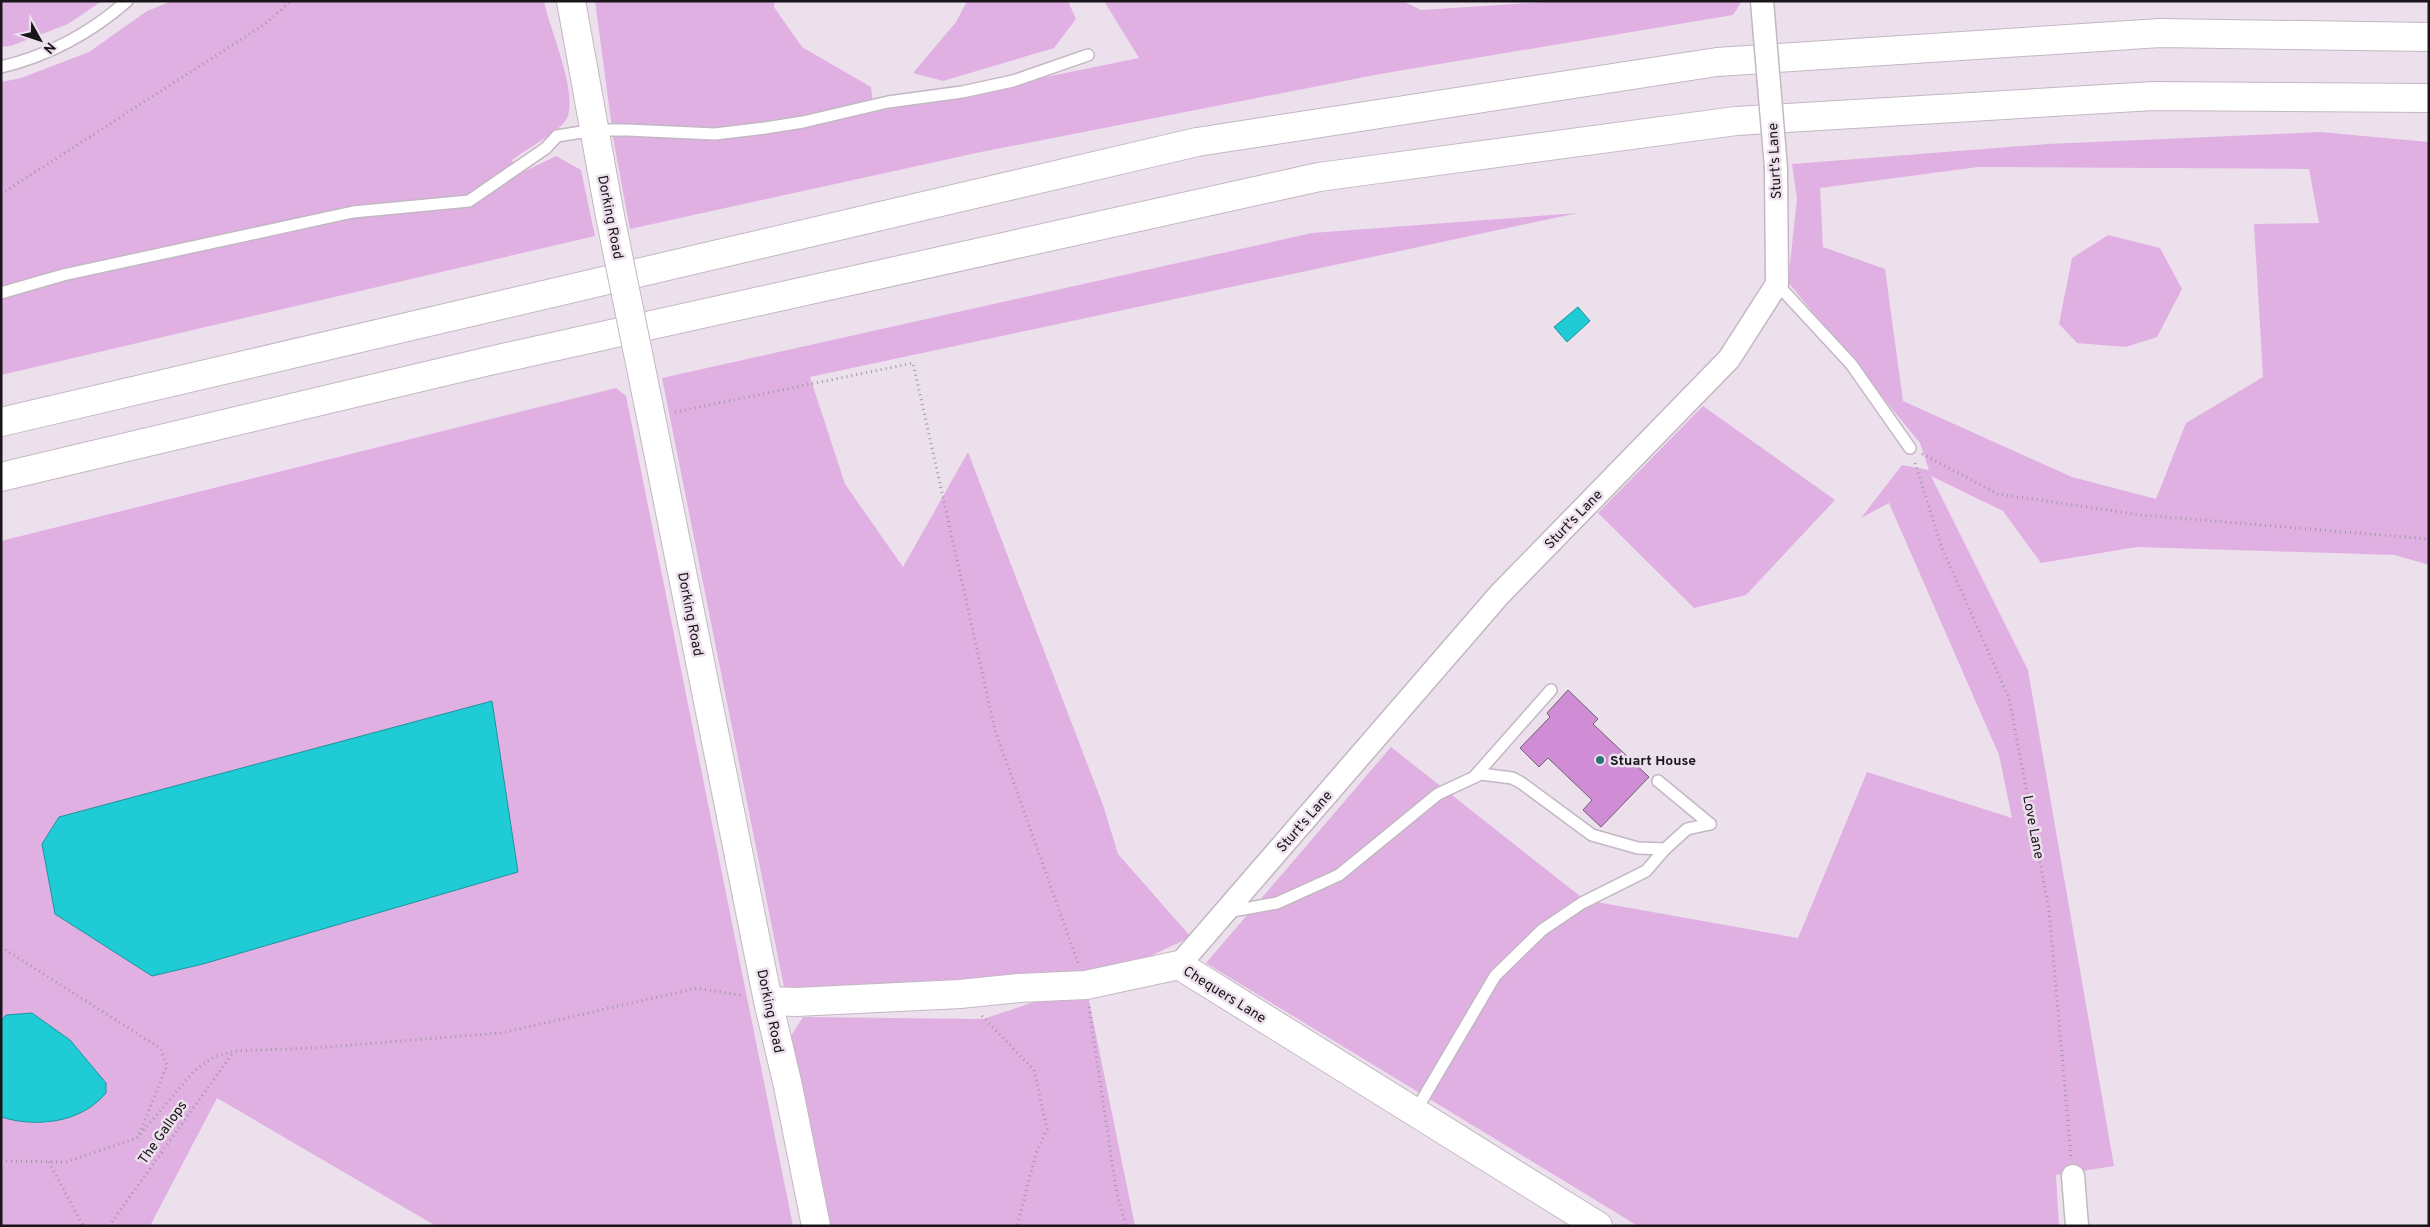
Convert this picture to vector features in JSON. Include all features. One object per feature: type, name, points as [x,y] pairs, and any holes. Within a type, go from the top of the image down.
[{"type":"main road","name":"Dorking Road","points":[[572,1],[610,216],[768,1001],[788,1086],[816,1226]]},
{"type":"main road","points":[[1,422],[1197,142],[1717,62],[2160,33],[2429,37]]},
{"type":"main road","points":[[1,478],[485,362],[1318,177],[1736,121],[2154,96],[2429,98]]},
{"type":"main road","name":"Chequers Lane","points":[[768,1001],[796,1002],[960,994],[1019,988],[1086,986],[1179,965],[1598,1226]]},
{"type":"street","name":"Sturt's Lane","points":[[1179,965],[1499,595],[1729,359],[1777,284],[1776,168],[1762,1]]},
{"type":"street","points":[[2073,1176],[2077,1226]]},
{"type":"lane","points":[[1,67],[61,46],[104,21],[127,1]]},
{"type":"lane","points":[[1,293],[63,275],[353,212],[469,201],[546,148],[557,136],[594,130],[715,134],[765,128],[804,122],[888,102],[962,92],[1013,81],[1088,55]]},
{"type":"lane","points":[[1777,284],[1851,364],[1910,448]]},
{"type":"lane","points":[[1475,776],[1551,690]]},
{"type":"lane","points":[[1225,913],[1277,903],[1339,875],[1438,794],[1481,774],[1512,778],[1520,782],[1592,835],[1638,848],[1666,848]]},
{"type":"lane","points":[[1414,1112],[1495,976],[1542,930],[1582,903],[1646,871],[1666,848],[1687,829],[1710,824],[1658,781]]},
{"type":"path","points":[[1,194],[265,24],[291,1]]},
{"type":"path","points":[[651,417],[913,363],[995,730],[1086,986],[1116,1189],[1126,1226]]},
{"type":"path","points":[[1910,448],[1998,494],[2141,515],[2429,539]]},
{"type":"path","name":"Love Lane","points":[[1910,448],[1942,548],[2009,698],[2049,910],[2073,1176]]},
{"type":"path","points":[[1,947],[160,1048],[167,1065],[137,1138]]},
{"type":"path","points":[[1,1161],[66,1162],[137,1138],[194,1071],[214,1057],[234,1051],[313,1048],[501,1033],[697,988],[768,1001]]},
{"type":"path","points":[[960,994],[1034,1070],[1047,1129],[1036,1153],[1017,1226]]},
{"type":"path","name":"The Gallops","points":[[109,1226],[234,1051]]},
{"type":"path","points":[[49,1162],[83,1226]]},
{"type":"shaded area","points":[[1,1],[102,1],[68,24],[11,46],[1,47]]},
{"type":"shaded area","points":[[172,1],[544,1],[568,84],[570,100],[568,114],[563,124],[557,129],[512,160],[519,174],[556,156],[581,170],[595,236],[1,375],[1,82],[21,78],[89,52],[147,11]]},
{"type":"shaded area","points":[[595,1],[775,1],[774,7],[802,47],[871,87],[874,112],[1139,58],[1104,1],[1403,1],[1421,10],[1562,1],[1742,1],[1733,15],[1380,74],[981,152],[630,229],[614,143]]},
{"type":"shaded area","points":[[967,1],[1068,1],[1076,19],[1054,48],[943,81],[913,73],[956,22]]},
{"type":"shaded area","points":[[2320,132],[2429,142],[2429,565],[2395,555],[2137,547],[2041,563],[2003,511],[1931,476],[2028,670],[2114,1166],[2056,1175],[2059,1226],[1638,1226],[1206,963],[1391,747],[1585,900],[1798,938],[1867,772],[2012,818],[1999,755],[1889,503],[1861,518],[1902,465],[1929,470],[1920,443],[1788,282],[1797,199],[1792,164],[2048,144]],"holes":[[[1978,167],[2309,169],[2319,223],[2254,224],[2263,377],[2186,423],[2156,499],[2072,477],[1903,401],[1885,269],[1823,247],[1820,188]]]},
{"type":"shaded area","points":[[1578,213],[810,377],[845,484],[903,567],[968,452],[1103,805],[1118,854],[1191,937],[1086,986],[1135,1226],[826,1226],[791,1036],[803,1017],[983,1019],[1083,986],[787,1002],[662,378],[1312,233]]},
{"type":"shaded area","points":[[2108,235],[2160,248],[2182,289],[2157,337],[2126,347],[2077,343],[2059,324],[2072,258]]},
{"type":"shaded area","points":[[616,388],[626,396],[793,1226],[436,1226],[217,1098],[150,1226],[1,1226],[1,1117],[31,1123],[48,1123],[70,1040],[32,1013],[7,1015],[1,1021],[1,541]]},
{"type":"shaded area","points":[[1703,406],[1835,500],[1746,595],[1694,608],[1598,513]]},
{"type":"water","points":[[1578,307],[1590,321],[1567,342],[1554,327]]},
{"type":"water","points":[[492,701],[518,872],[203,964],[152,976],[55,914],[42,844],[59,817]]},
{"type":"water","points":[[32,1013],[70,1040],[106,1083],[106,1093],[96,1103],[71,1117],[43,1122],[29,1122],[1,1117],[1,1021],[6,1015]]},
{"type":"building","name":"Stuart House","points":[[1568,690],[1598,719],[1593,724],[1649,777],[1601,827],[1583,810],[1592,800],[1548,758],[1539,767],[1520,748],[1550,717],[1547,713]]},
{"type":"place","name":"Stuart House","points":[[1600,760]]}]
